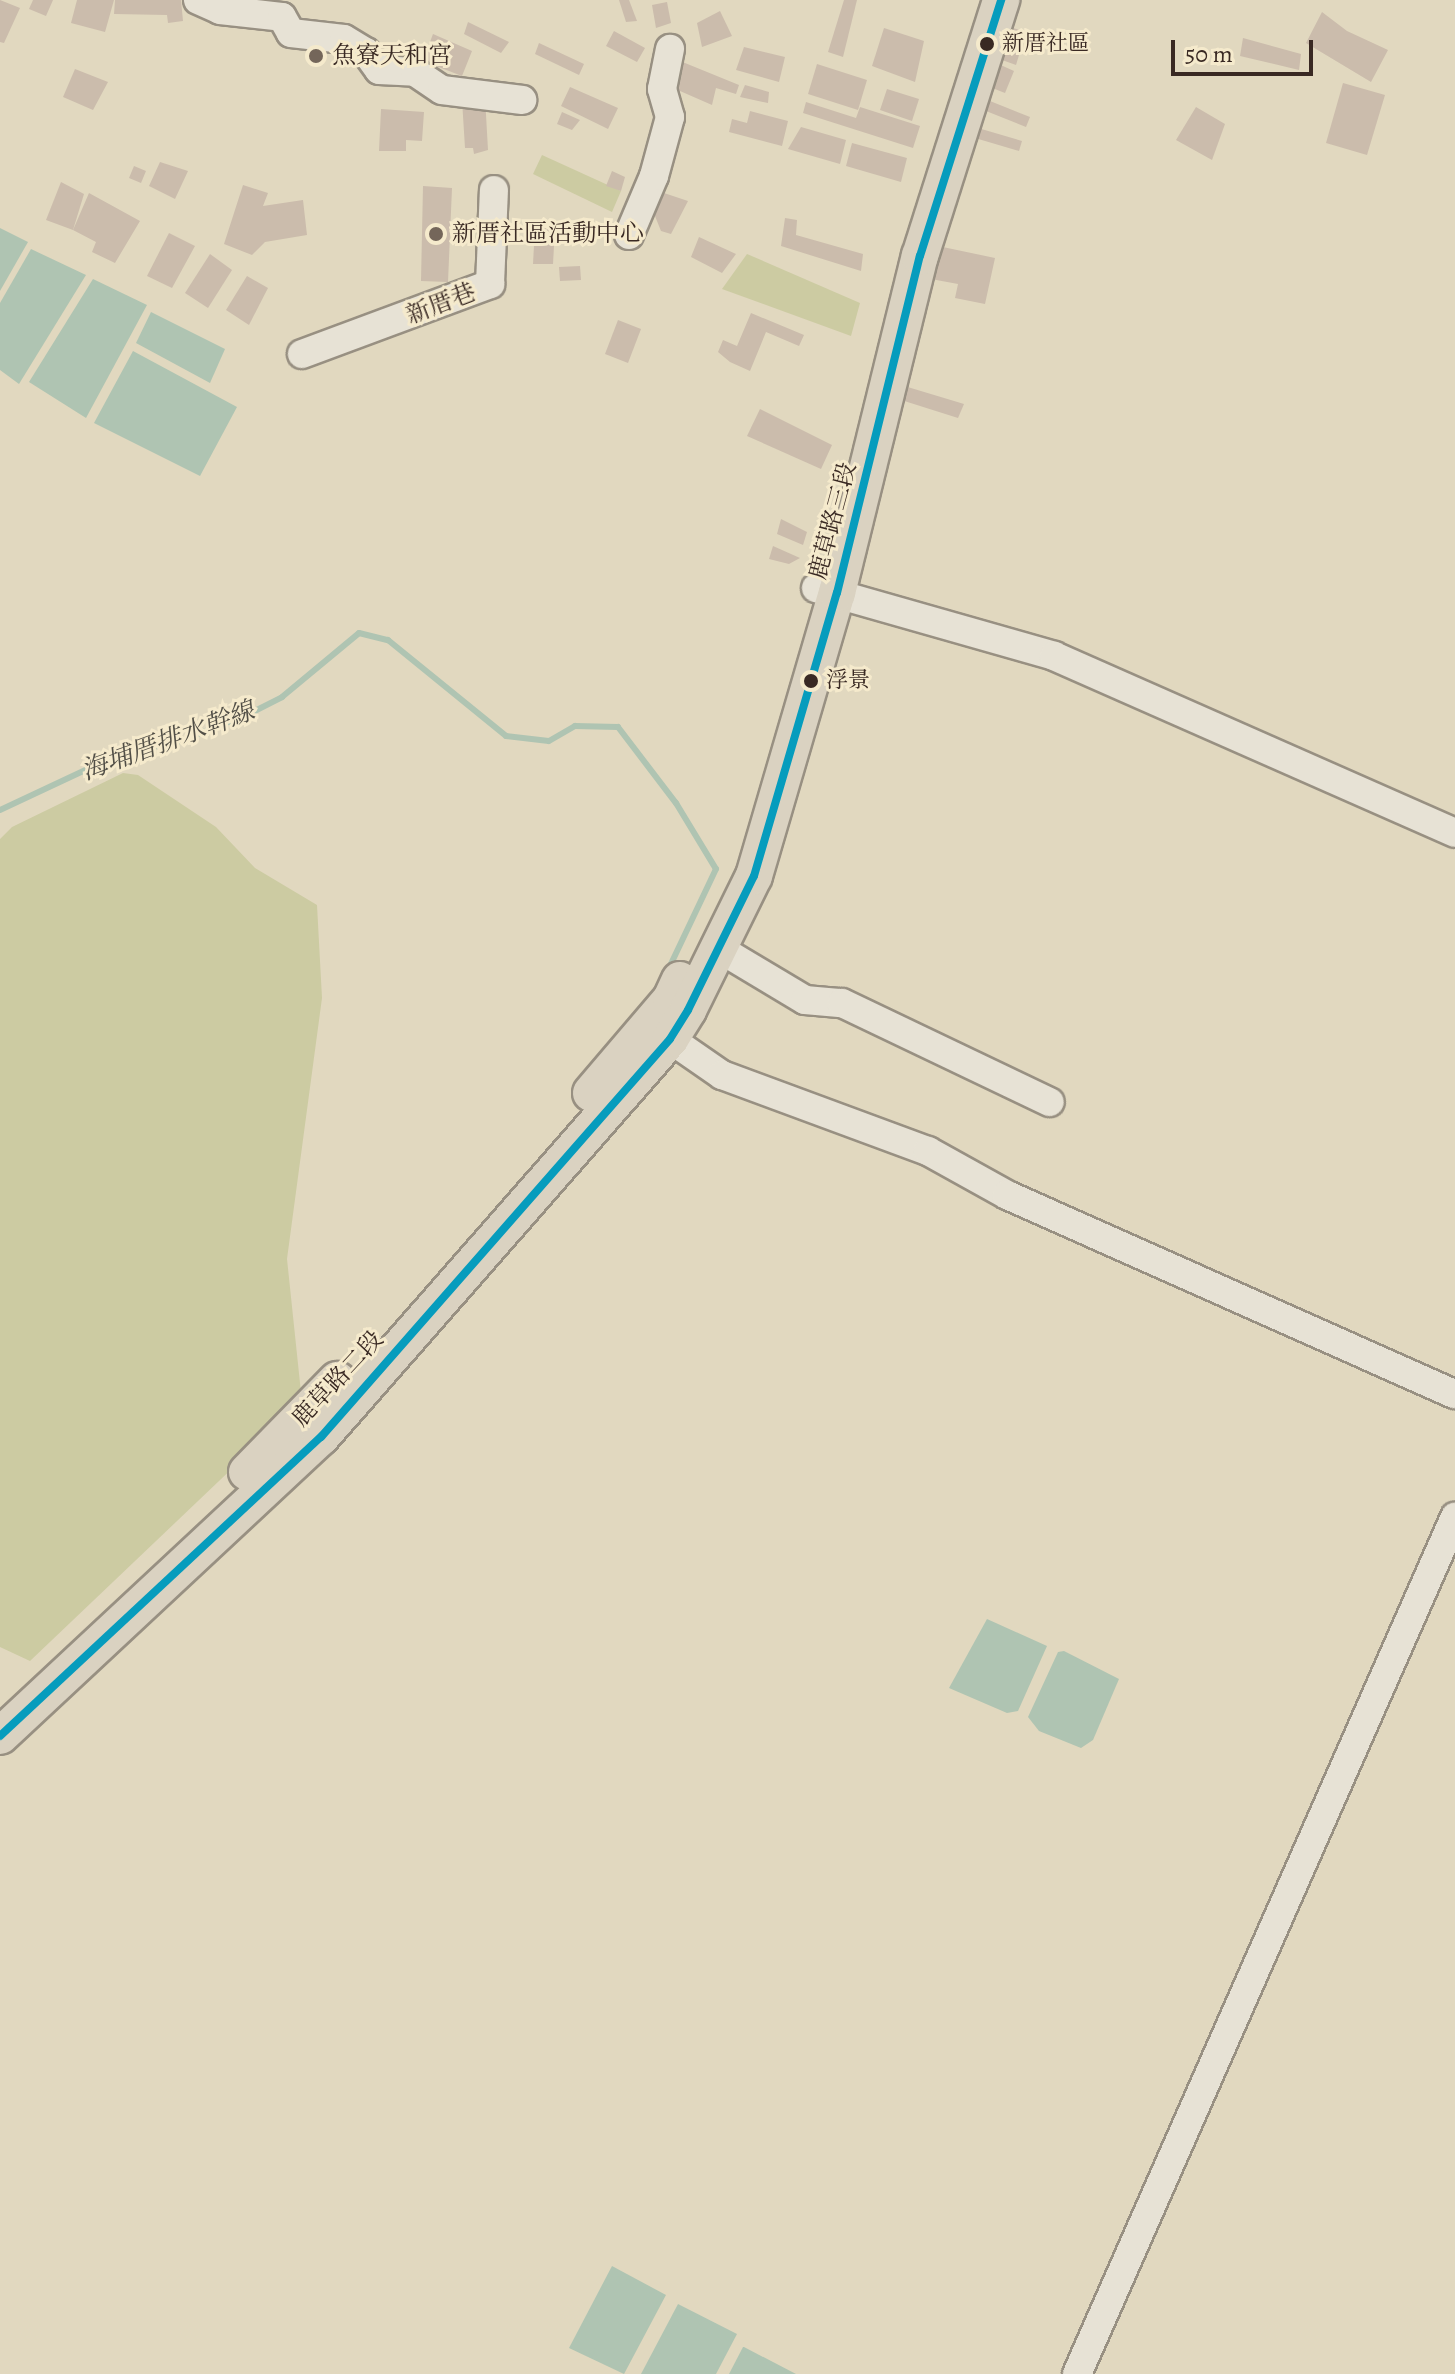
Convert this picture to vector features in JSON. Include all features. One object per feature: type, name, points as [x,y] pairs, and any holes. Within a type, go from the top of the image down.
[{"type":"main road","name":"鹿草路三段","points":[[659,1032],[718,948],[754,876],[826,590],[907,230],[978,0]]},
{"type":"main road","name":"鹿草路三段","points":[[659,1032],[730,868],[826,590],[920,256],[1001,0]]},
{"type":"main road","name":"鹿草路二段","points":[[0,1708],[305,1417],[517,1182],[659,1032]]},
{"type":"main road","name":"鹿草路二段","points":[[0,1736],[321,1437],[659,1032]]},
{"type":"street","points":[[198,0],[220,10],[282,17],[291,33],[344,39],[366,52],[379,70],[415,72],[442,90],[522,100]]},
{"type":"street","points":[[629,235],[654,176],[670,117],[662,89],[670,49]]},
{"type":"street","name":"新厝巷","points":[[302,354],[490,284],[494,190]]},
{"type":"street","points":[[826,590],[1054,656],[1455,833]]},
{"type":"street","points":[[718,948],[805,1000],[842,1003],[1050,1102]]},
{"type":"street","points":[[659,1032],[722,1075],[928,1151],[1007,1195],[1455,1394]]},
{"type":"street","points":[[1077,2374],[1455,1517]]},
{"type":"green space","points":[[542,155],[621,191],[612,212],[533,174]]},
{"type":"green space","points":[[747,254],[860,303],[851,336],[722,289]]},
{"type":"green space","points":[[123,773],[138,775],[216,827],[255,868],[317,905],[322,998],[287,1259],[302,1402],[30,1661],[0,1647],[0,839],[12,827]]},
{"type":"shaded area","points":[[0,228],[28,242],[0,291]]},
{"type":"shaded area","points":[[31,249],[86,275],[19,384],[0,370],[0,303]]},
{"type":"shaded area","points":[[93,279],[147,305],[86,418],[29,382]]},
{"type":"shaded area","points":[[151,312],[225,349],[210,383],[136,343]]},
{"type":"shaded area","points":[[133,351],[237,407],[200,476],[94,423]]},
{"type":"shaded area","points":[[987,1619],[1047,1646],[1018,1711],[1007,1713],[949,1688]]},
{"type":"shaded area","points":[[1064,1651],[1119,1679],[1093,1740],[1081,1748],[1039,1731],[1028,1717],[1058,1652]]},
{"type":"shaded area","points":[[612,2266],[666,2295],[624,2374],[569,2348]]},
{"type":"shaded area","points":[[678,2304],[737,2334],[716,2374],[641,2374]]},
{"type":"shaded area","points":[[744,2347],[796,2374],[729,2374]]},
{"type":"building","points":[[0,0],[20,8],[4,43],[0,42]]},
{"type":"building","points":[[33,0],[53,0],[46,16],[29,9]]},
{"type":"building","points":[[77,0],[114,0],[105,32],[71,23]]},
{"type":"building","points":[[115,0],[181,0],[183,21],[168,23],[167,15],[114,14]]},
{"type":"building","points":[[619,0],[629,0],[637,21],[626,22]]},
{"type":"building","points":[[844,0],[857,0],[843,57],[828,52]]},
{"type":"building","points":[[667,2],[671,23],[656,28],[652,5]]},
{"type":"building","points":[[720,11],[732,36],[702,47],[697,23]]},
{"type":"building","points":[[1322,12],[1347,31],[1388,50],[1371,82],[1306,43]]},
{"type":"building","points":[[468,22],[509,42],[501,53],[464,34]]},
{"type":"building","points":[[1000,24],[1026,32],[1016,65],[991,56]]},
{"type":"building","points":[[884,28],[924,41],[915,82],[872,66]]},
{"type":"building","points":[[614,31],[645,48],[637,62],[606,46]]},
{"type":"building","points":[[433,34],[472,51],[462,76],[423,61]]},
{"type":"building","points":[[1243,38],[1301,54],[1299,70],[1240,56]]},
{"type":"building","points":[[539,43],[584,64],[579,75],[535,54]]},
{"type":"building","points":[[744,47],[785,57],[779,82],[736,70]]},
{"type":"building","points":[[658,52],[739,85],[736,94],[716,88],[712,105],[648,77]]},
{"type":"building","points":[[985,58],[1014,71],[1005,93],[977,82]]},
{"type":"building","points":[[817,64],[867,80],[858,110],[808,94]]},
{"type":"building","points":[[75,69],[108,82],[93,110],[63,97]]},
{"type":"building","points":[[1343,83],[1385,95],[1367,155],[1326,143]]},
{"type":"building","points":[[745,85],[769,92],[768,103],[740,97]]},
{"type":"building","points":[[570,87],[618,108],[608,129],[561,106]]},
{"type":"building","points":[[887,89],[919,99],[912,121],[880,110]]},
{"type":"building","points":[[485,97],[488,150],[474,154],[473,148],[465,148],[462,100]]},
{"type":"building","points":[[980,97],[1030,117],[1026,127],[976,107]]},
{"type":"building","points":[[806,102],[856,118],[860,107],[920,126],[913,148],[803,113]]},
{"type":"building","points":[[1196,107],[1225,124],[1212,160],[1176,140]]},
{"type":"building","points":[[381,109],[424,112],[422,141],[406,140],[406,151],[379,151]]},
{"type":"building","points":[[750,111],[788,121],[782,146],[729,132],[732,119],[747,123]]},
{"type":"building","points":[[562,112],[580,120],[572,130],[557,124]]},
{"type":"building","points":[[801,127],[846,140],[840,164],[788,149]]},
{"type":"building","points":[[978,128],[1022,141],[1019,151],[975,138]]},
{"type":"building","points":[[852,143],[907,158],[901,182],[846,166]]},
{"type":"building","points":[[160,162],[188,171],[175,199],[149,186]]},
{"type":"building","points":[[134,166],[146,171],[141,183],[129,178]]},
{"type":"building","points":[[612,171],[625,177],[621,191],[606,186]]},
{"type":"building","points":[[61,182],[84,194],[73,230],[46,220]]},
{"type":"building","points":[[243,185],[268,193],[263,206],[303,200],[307,235],[265,242],[252,255],[224,244]]},
{"type":"building","name":"新厝社區活動中心","points":[[423,186],[452,188],[448,282],[421,281]]},
{"type":"building","points":[[661,192],[688,201],[671,234],[661,231],[653,211]]},
{"type":"building","points":[[89,193],[140,221],[115,263],[92,252],[96,242],[73,230]]},
{"type":"building","points":[[785,218],[797,220],[796,235],[863,254],[861,271],[781,246]]},
{"type":"building","points":[[535,227],[555,228],[553,264],[533,264]]},
{"type":"building","points":[[169,233],[195,246],[172,288],[147,276]]},
{"type":"building","points":[[699,237],[736,254],[722,273],[691,257]]},
{"type":"building","points":[[938,246],[995,258],[985,304],[955,298],[958,284],[931,279]]},
{"type":"building","points":[[210,254],[232,270],[208,308],[185,293]]},
{"type":"building","points":[[580,266],[581,280],[560,281],[559,267]]},
{"type":"building","points":[[247,276],[268,288],[249,325],[226,310]]},
{"type":"building","points":[[751,313],[804,335],[799,346],[766,332],[750,371],[730,362],[718,352],[723,340],[737,346]]},
{"type":"building","points":[[618,320],[641,329],[628,363],[605,354]]},
{"type":"building","points":[[901,385],[964,404],[958,418],[898,399]]},
{"type":"building","points":[[760,409],[832,445],[821,469],[747,436]]},
{"type":"building","points":[[781,519],[807,532],[803,545],[777,534]]},
{"type":"building","points":[[773,546],[800,558],[789,564],[769,559]]},
{"type":"waterway","name":"海埔厝排水幹線","points":[[0,810],[128,750],[173,744],[251,713],[282,697],[359,633],[388,640],[506,736],[549,741],[575,726],[618,727],[676,803],[716,869],[668,970]]},
{"type":"transit line","points":[[0,1736],[321,1437],[670,1039],[688,1010],[754,876],[837,593],[920,256],[1001,0]]},
{"type":"place","name":"新厝社區","points":[[987,44]]},
{"type":"place","name":"魚寮天和宮","points":[[316,56]]},
{"type":"place","name":"新厝社區活動中心","points":[[436,234]]},
{"type":"place","name":"浮景","points":[[811,681]]}]
